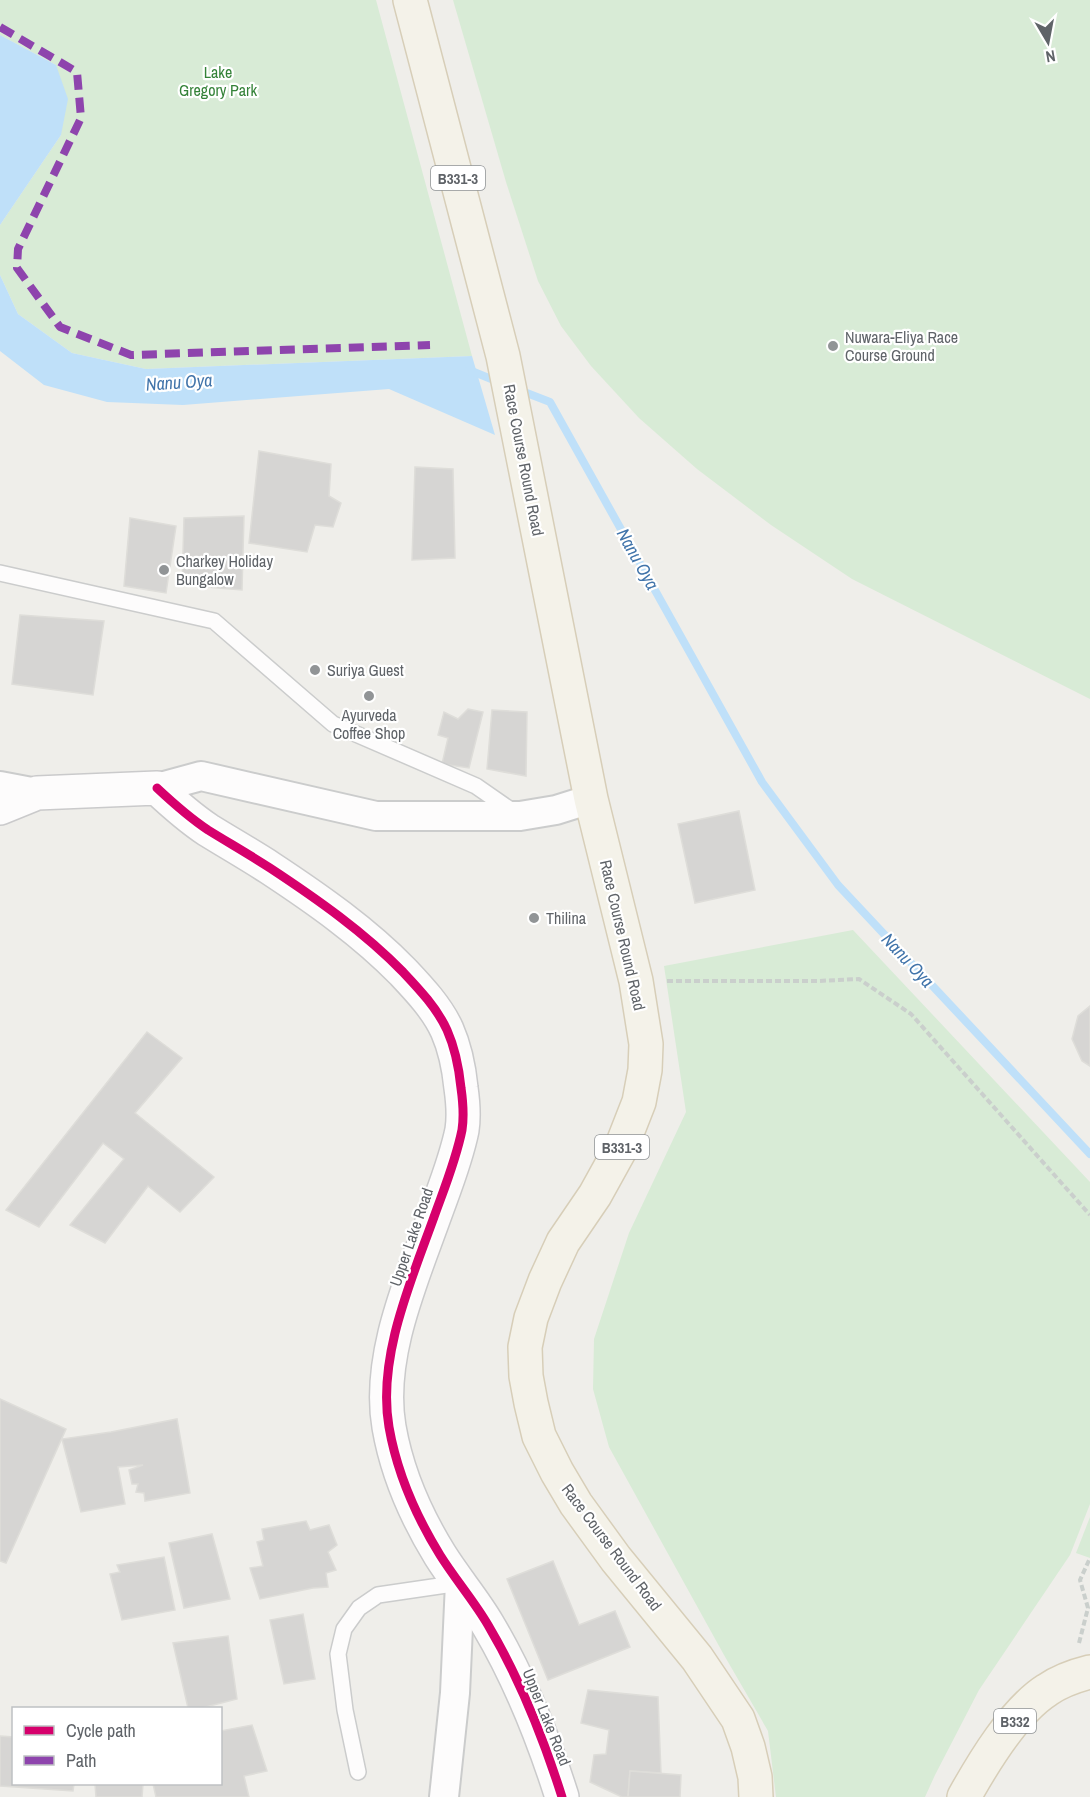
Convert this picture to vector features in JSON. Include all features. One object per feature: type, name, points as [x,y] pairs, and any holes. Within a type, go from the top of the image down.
[{"type":"main road","name":"Race Course Round Road","points":[[410,0],[504,356],[591,799],[636,981],[646,1044],[645,1070],[639,1102],[621,1148],[595,1195],[563,1242],[531,1317],[525,1347],[526,1376],[531,1403],[539,1436],[576,1504],[616,1559],[697,1658],[738,1719],[748,1747],[755,1778],[756,1797]]},
{"type":"main road","name":"B332","points":[[964,1797],[1020,1714],[1045,1691],[1080,1675]]},
{"type":"street","points":[[0,786],[37,793],[157,788],[201,776],[376,816],[520,816],[556,810],[591,799]]},
{"type":"street","name":"Upper Lake Road","points":[[157,788],[177,807],[206,828],[268,866],[362,934],[411,980],[446,1027],[460,1077],[463,1103],[462,1129],[450,1173],[399,1321],[390,1359],[386,1395],[388,1424],[396,1460],[408,1493],[440,1555],[487,1623],[524,1694],[541,1734],[562,1797]]},
{"type":"street","points":[[0,808],[37,793]]},
{"type":"street","points":[[444,1797],[455,1693],[460,1583]]},
{"type":"lane","points":[[0,573],[214,621],[333,724],[476,786],[520,816]]},
{"type":"lane","points":[[358,1772],[345,1710],[338,1654],[344,1629],[358,1608],[378,1595],[460,1583]]},
{"type":"path","points":[[636,981],[859,979],[911,1014],[1090,1215]]},
{"type":"path","points":[[1080,1675],[1088,1608],[1080,1580],[1090,1558]]},
{"type":"green space","name":"Lake Gregory Park","points":[[0,0],[376,0],[472,356],[146,369],[72,353],[18,314],[0,275],[0,225],[61,135],[56,65],[0,35]]},
{"type":"green space","name":"Nuwara-Eliya Race Course Ground","points":[[453,0],[1090,0],[1090,699],[852,579],[771,525],[697,469],[639,418],[591,366],[561,326],[538,281],[506,182]]},
{"type":"green space","points":[[853,930],[1090,1182],[1090,1504],[1070,1555],[979,1690],[925,1797],[776,1797],[768,1731],[609,1447],[593,1389],[594,1339],[629,1233],[686,1112],[664,966]]},
{"type":"green space","points":[[1090,1517],[1090,1558],[1076,1553]]},
{"type":"water","points":[[0,35],[56,65],[68,99],[61,135],[0,225]]},
{"type":"water","points":[[0,275],[18,314],[72,353],[146,369],[472,356],[495,435],[389,389],[183,405],[107,402],[44,385],[0,351]]},
{"type":"building","points":[[259,451],[331,464],[329,496],[341,503],[333,527],[315,525],[307,552],[249,543]]},
{"type":"building","points":[[415,467],[453,469],[455,558],[412,560]]},
{"type":"building","points":[[244,516],[242,590],[182,585],[184,518]]},
{"type":"building","points":[[130,518],[176,526],[166,593],[124,586]]},
{"type":"building","points":[[20,615],[104,621],[93,695],[12,684]]},
{"type":"building","points":[[468,709],[483,712],[469,768],[442,764],[448,738],[438,735],[444,712],[458,719]]},
{"type":"building","points":[[492,710],[527,712],[526,776],[487,769]]},
{"type":"building","points":[[739,811],[755,890],[695,903],[678,824]]},
{"type":"building","points":[[1090,1006],[1090,1066],[1082,1061],[1072,1039],[1078,1016]]},
{"type":"building","points":[[147,1032],[182,1058],[135,1113],[214,1177],[180,1212],[148,1186],[105,1243],[70,1225],[124,1159],[103,1143],[39,1227],[6,1210]]},
{"type":"building","points":[[0,1399],[66,1429],[6,1563],[0,1561]]},
{"type":"building","points":[[177,1419],[190,1493],[145,1501],[144,1493],[136,1492],[138,1484],[132,1484],[129,1470],[143,1465],[118,1467],[125,1504],[81,1512],[62,1439]]},
{"type":"building","points":[[306,1521],[310,1530],[329,1525],[337,1545],[328,1552],[336,1570],[326,1573],[328,1587],[260,1599],[250,1568],[263,1566],[257,1542],[264,1540],[262,1529]]},
{"type":"building","points":[[212,1534],[230,1599],[184,1608],[169,1543]]},
{"type":"building","points":[[164,1557],[175,1610],[122,1620],[110,1574],[120,1572],[117,1565]]},
{"type":"building","points":[[553,1561],[579,1625],[615,1611],[630,1647],[548,1680],[507,1579]]},
{"type":"building","points":[[303,1614],[315,1679],[284,1684],[270,1620]]},
{"type":"building","points":[[228,1636],[237,1699],[206,1707],[188,1707],[173,1643]]},
{"type":"building","points":[[588,1690],[658,1697],[661,1773],[630,1771],[628,1797],[622,1797],[590,1782],[594,1755],[606,1754],[609,1730],[581,1723]]},
{"type":"building","points":[[252,1725],[267,1771],[244,1776],[249,1797],[156,1797],[153,1785],[222,1785],[222,1731]]},
{"type":"building","points":[[0,1736],[12,1737],[12,1785],[74,1785],[73,1791],[0,1786]]},
{"type":"building","points":[[630,1771],[681,1775],[680,1797],[628,1797]]},
{"type":"building","points":[[95,1785],[143,1785],[142,1797],[96,1797]]},
{"type":"waterway","name":"Nanu Oya","points":[[468,371],[501,383]]},
{"type":"waterway","name":"Nanu Oya","points":[[519,390],[550,402],[762,782],[838,885],[1090,1154]]},
{"type":"marked path","points":[[0,27],[77,72],[81,118],[18,249],[17,268],[60,327],[131,355],[430,345]]},
{"type":"cycle path","points":[[157,788],[201,825],[305,892],[372,943],[427,999],[450,1037],[460,1081],[463,1109],[462,1130],[450,1174],[398,1320],[388,1374],[389,1427],[402,1477],[415,1509],[440,1555],[483,1616],[500,1645],[539,1730],[562,1797]]},
{"type":"place","name":"Nuwara-Eliya Race Course Ground","points":[[833,346]]},
{"type":"place","name":"Charkey Holiday Bungalow","points":[[164,570]]},
{"type":"place","name":"Suriya Guest","points":[[315,670]]},
{"type":"place","name":"Ayurveda Coffee Shop","points":[[369,696]]},
{"type":"place","name":"Thilina","points":[[534,918]]}]
